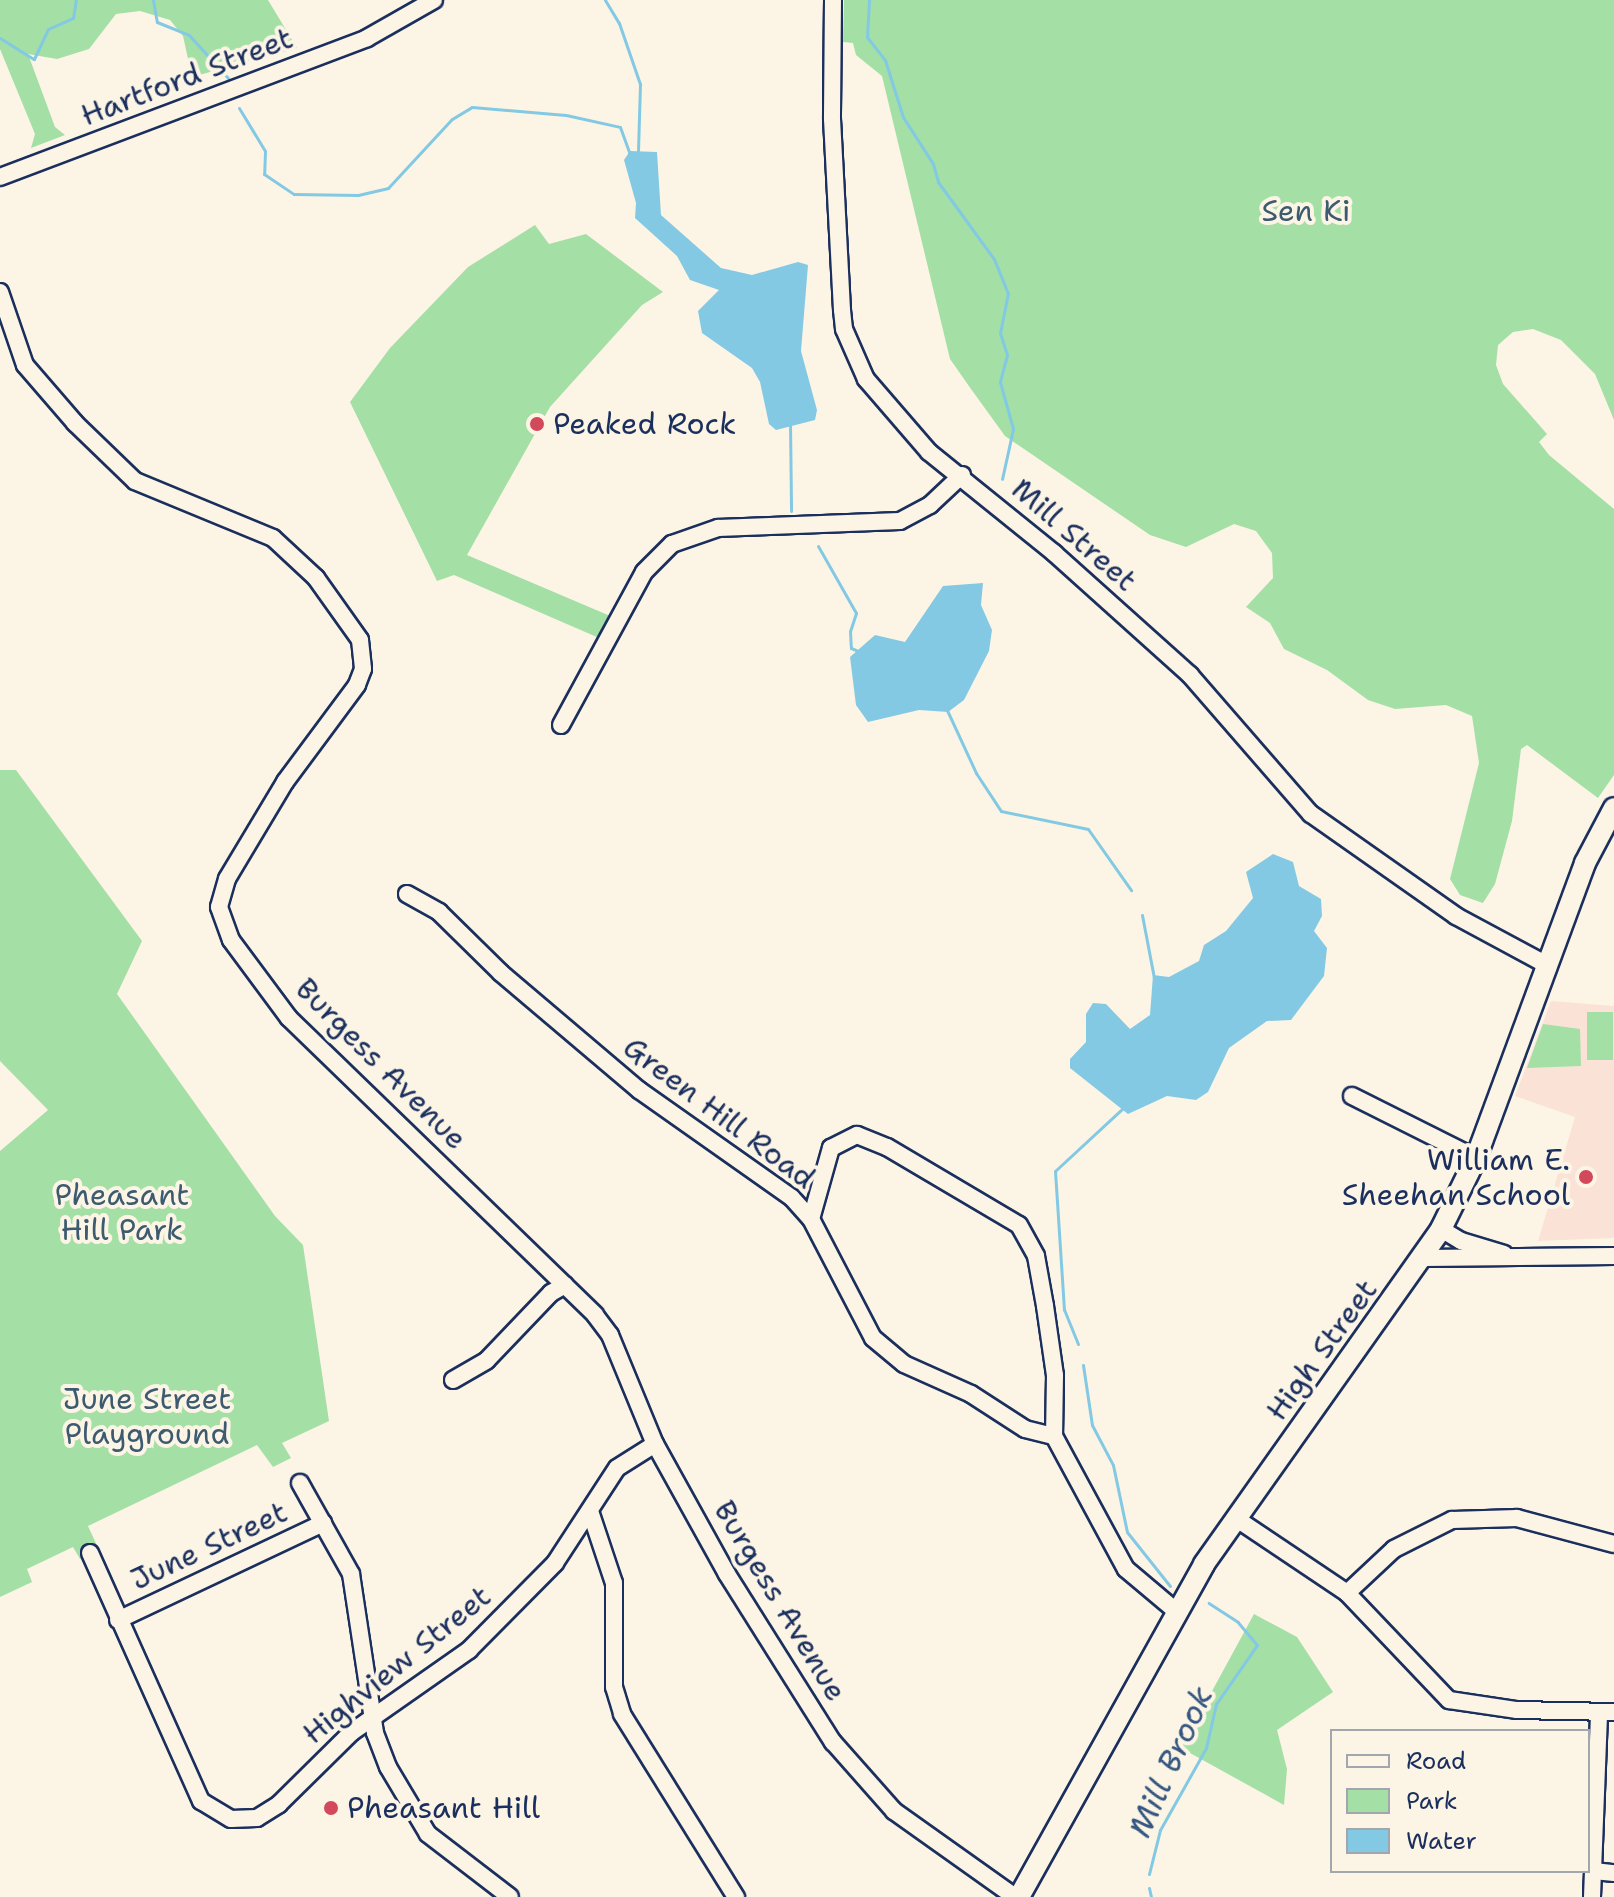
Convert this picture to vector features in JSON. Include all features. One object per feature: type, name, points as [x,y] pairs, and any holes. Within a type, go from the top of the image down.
[{"type":"main road","name":"High Street","points":[[1017,1897],[1176,1611],[1237,1519],[1424,1258],[1441,1229],[1476,1158],[1585,863],[1614,808]]},
{"type":"street","name":"Hartford Street","points":[[0,177],[367,38],[434,0]]},
{"type":"street","name":"Mill Street","points":[[833,0],[832,119],[844,329],[866,379],[903,427],[1190,675],[1311,814],[1456,916],[1547,965]]},
{"type":"street","name":"Burgess Avenue","points":[[0,292],[25,365],[40,386],[135,481],[273,538],[316,578],[353,624],[363,669],[357,685],[285,782],[227,879],[219,907],[224,924],[289,1018],[565,1285],[610,1335],[655,1444],[727,1574],[833,1742],[894,1811],[1017,1897]]},
{"type":"street","points":[[561,725],[644,572],[672,544],[718,528],[900,521],[930,505],[962,475]]},
{"type":"street","name":"Green Hill Road","points":[[407,894],[464,933],[598,1058],[792,1198],[811,1219],[873,1338],[904,1364],[971,1394],[1025,1429],[1054,1436]]},
{"type":"street","points":[[1352,1096],[1476,1158]]},
{"type":"street","points":[[811,1219],[831,1148],[857,1135],[887,1147],[1019,1225],[1036,1256],[1045,1306],[1055,1375],[1054,1436],[1126,1569],[1176,1611]]},
{"type":"street","points":[[1441,1229],[1461,1241],[1514,1256]]},
{"type":"street","points":[[1424,1258],[1614,1256]]},
{"type":"street","points":[[453,1380],[487,1360],[551,1293],[565,1285]]},
{"type":"street","name":"Highview Street","points":[[90,1553],[201,1801],[218,1815],[257,1818],[372,1717],[469,1650],[532,1589],[590,1511],[617,1468],[655,1444]]},
{"type":"street","points":[[300,1483],[351,1574],[372,1717],[388,1767],[428,1834],[510,1897]]},
{"type":"street","points":[[590,1511],[614,1583],[614,1687],[622,1714],[736,1897]]},
{"type":"street","points":[[1347,1593],[1412,1536],[1452,1520],[1517,1518],[1614,1544]]},
{"type":"street","points":[[1237,1519],[1347,1593],[1449,1700],[1517,1710],[1606,1712],[1592,1897]]},
{"type":"street","name":"June Street","points":[[118,1620],[323,1523]]},
{"type":"street","points":[[1594,1871],[1614,1873]]},
{"type":"shaded area","name":"William E. Sheehan School","points":[[1551,1001],[1614,1006],[1614,1238],[1538,1241],[1575,1117],[1515,1096]]},
{"type":"green space","points":[[0,0],[268,0],[297,48],[192,77],[183,36],[170,20],[140,11],[116,14],[89,49],[57,59],[28,54],[55,127],[65,135],[31,148],[35,134],[0,49]]},
{"type":"green space","name":"Sen Ki","points":[[844,0],[1614,0],[1614,420],[1595,374],[1561,340],[1533,329],[1513,332],[1498,345],[1496,365],[1503,384],[1547,434],[1539,442],[1549,455],[1614,509],[1614,775],[1598,798],[1527,745],[1521,749],[1512,821],[1495,884],[1483,903],[1460,895],[1450,879],[1479,763],[1472,716],[1446,705],[1395,709],[1368,700],[1327,670],[1284,649],[1270,623],[1246,607],[1273,578],[1272,553],[1256,531],[1234,524],[1186,547],[1150,535],[1005,436],[971,389],[950,359],[882,76],[856,55],[853,43],[843,42]]},
{"type":"green space","points":[[535,225],[549,244],[586,234],[663,292],[642,305],[550,407],[467,555],[615,618],[606,641],[454,575],[437,581],[350,402],[390,348],[468,267]]},
{"type":"green space","name":"Pheasant Hill Park","points":[[0,770],[16,770],[142,941],[117,994],[275,1216],[303,1245],[329,1421],[282,1443],[291,1458],[273,1467],[257,1445],[88,1526],[99,1550],[80,1559],[73,1547],[27,1569],[32,1582],[0,1597],[0,1151],[48,1110],[0,1061]]},
{"type":"green space","points":[[1587,1012],[1613,1012],[1613,1060],[1587,1060]]},
{"type":"green space","points":[[1543,1024],[1580,1029],[1581,1066],[1527,1068]]},
{"type":"green space","points":[[1254,1614],[1297,1637],[1333,1692],[1277,1730],[1287,1769],[1284,1805],[1181,1748]]},
{"type":"water","points":[[630,151],[657,152],[661,215],[721,268],[752,275],[798,262],[808,265],[801,351],[817,410],[815,420],[776,430],[769,424],[760,382],[752,368],[702,333],[698,311],[719,290],[690,280],[677,256],[635,218],[636,203],[624,160]]},
{"type":"water","points":[[983,583],[981,605],[992,630],[989,651],[964,700],[948,712],[919,710],[868,722],[856,705],[850,657],[875,635],[905,642],[943,586]]},
{"type":"water","points":[[1273,854],[1293,862],[1299,886],[1321,899],[1322,916],[1314,931],[1327,948],[1324,976],[1291,1020],[1267,1021],[1229,1048],[1208,1092],[1196,1100],[1167,1096],[1128,1114],[1070,1068],[1070,1059],[1086,1042],[1086,1014],[1093,1003],[1106,1004],[1130,1029],[1150,1015],[1153,975],[1169,977],[1199,961],[1204,945],[1226,931],[1253,898],[1246,872]]},
{"type":"waterway","name":"Mill Brook","points":[[0,38],[34,59],[48,29],[73,18],[76,0]]},
{"type":"waterway","name":"Mill Brook","points":[[153,0],[157,22],[189,35],[228,78]]},
{"type":"waterway","points":[[605,0],[619,23],[640,84],[638,153]]},
{"type":"waterway","points":[[869,0],[867,37],[885,60],[903,117],[933,164],[938,182],[994,259],[1008,293],[1000,333],[1007,355],[1000,382],[1013,429],[1002,479]]},
{"type":"waterway","name":"Mill Brook","points":[[239,108],[265,151],[264,174],[294,194],[358,195],[388,188],[452,119],[472,107],[566,115],[620,127],[630,154]]},
{"type":"waterway","name":"Mill Brook","points":[[790,423],[791,511]]},
{"type":"waterway","name":"Mill Brook","points":[[818,546],[856,613],[850,631],[851,648],[858,651]]},
{"type":"waterway","name":"Mill Brook","points":[[946,708],[976,773],[1001,811],[1088,829],[1131,890]]},
{"type":"waterway","name":"Mill Brook","points":[[1142,915],[1154,978]]},
{"type":"waterway","name":"Mill Brook","points":[[1078,1344],[1064,1310],[1055,1171],[1124,1107]]},
{"type":"waterway","name":"Mill Brook","points":[[1083,1365],[1092,1425],[1113,1465],[1127,1532],[1170,1586]]},
{"type":"waterway","name":"Mill Brook","points":[[1149,1874],[1160,1830],[1206,1748],[1216,1704],[1257,1645],[1238,1622],[1209,1603]]},
{"type":"waterway","name":"Mill Brook","points":[[1149,1888],[1151,1897]]},
{"type":"place","name":"Peaked Rock","points":[[537,424]]},
{"type":"place","name":"William E. Sheehan School","points":[[1586,1177]]},
{"type":"place","name":"Pheasant Hill","points":[[331,1808]]},
{"type":"park label","name":"June Street Playground","points":[[147,1416]]}]
